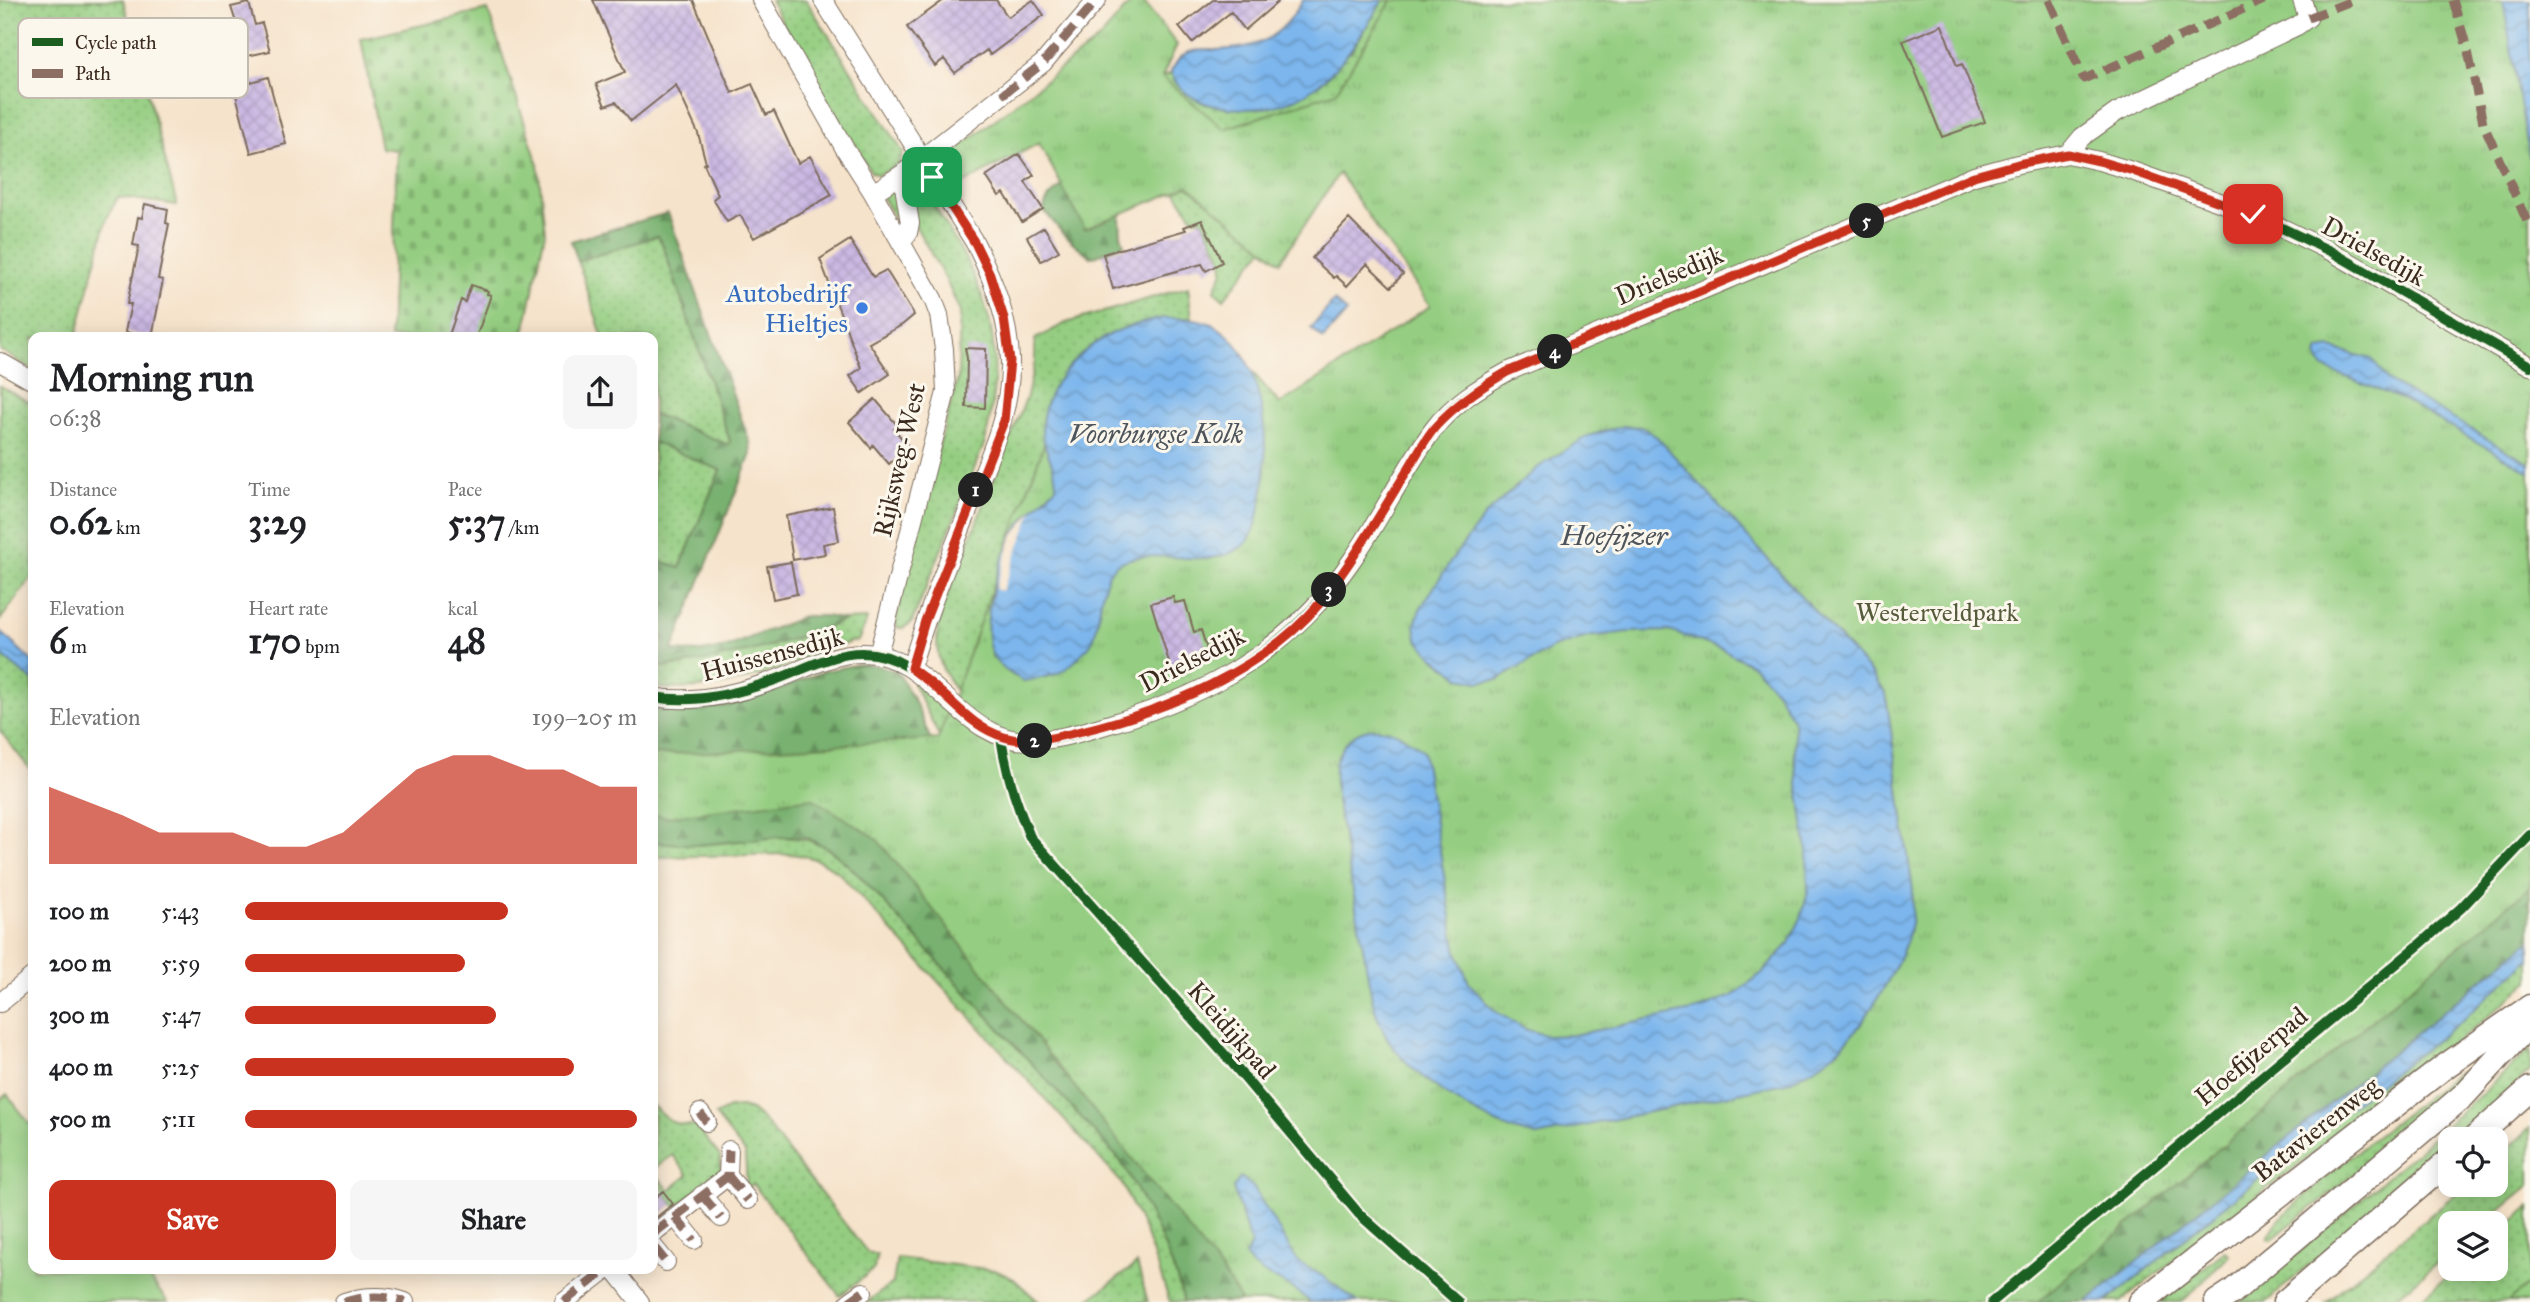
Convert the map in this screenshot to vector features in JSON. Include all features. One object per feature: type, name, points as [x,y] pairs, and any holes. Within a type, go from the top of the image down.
[{"type":"main road","name":"Batavierenweg","points":[[2141,1302],[2444,1067],[2530,1007]]},
{"type":"main road","points":[[2217,1302],[2243,1283],[2464,1095],[2530,1023]]},
{"type":"main road","points":[[2487,1127],[2530,1089]]},
{"type":"main road","points":[[2285,1302],[2438,1170]]},
{"type":"street","name":"Rijksweg-West","points":[[761,0],[933,299],[939,315],[946,392],[878,655]]},
{"type":"street","points":[[823,0],[975,243],[990,274],[1004,318],[1010,361],[1004,421],[925,621],[911,668]]},
{"type":"street","points":[[873,193],[902,174],[1043,63],[1097,0]]},
{"type":"street","points":[[2068,154],[2082,137],[2117,112],[2297,26],[2308,18],[2302,0]]},
{"type":"street","name":"Drielsedijk","points":[[937,688],[975,724],[1002,737],[1028,741],[1047,740],[1103,726],[1144,714],[1196,692],[1240,670],[1280,640],[1318,605],[1352,560],[1434,429],[1456,406],[1481,387],[1520,366],[1974,176],[2018,164],[2068,154],[2133,171],[2253,214],[2332,252],[2530,366]]},
{"type":"street","points":[[901,243],[908,233],[909,223],[902,174]]},
{"type":"street","points":[[0,362],[28,379]]},
{"type":"street","name":"Huissensedijk","points":[[658,698],[706,698],[772,681],[844,655],[863,653],[878,655],[911,668],[937,688]]},
{"type":"street","points":[[0,1003],[28,980]]},
{"type":"street","points":[[730,1150],[728,1176],[748,1200]]},
{"type":"street","points":[[658,1230],[728,1176]]},
{"type":"street","points":[[702,1195],[721,1218]]},
{"type":"street","points":[[675,1217],[694,1240]]},
{"type":"street","points":[[658,1252],[666,1262]]},
{"type":"street","points":[[564,1302],[600,1274]]},
{"type":"street","points":[[618,1274],[640,1302]]},
{"type":"street","points":[[344,1302],[362,1297],[405,1302]]},
{"type":"green space","points":[[0,0],[123,0],[128,18],[18,18],[18,98],[149,98],[177,205],[118,197],[107,218],[78,332],[28,332],[28,367],[0,350]]},
{"type":"green space","points":[[770,0],[806,0],[903,152],[898,165],[878,175],[871,172],[811,74]]},
{"type":"green space","name":"Westerveldpark","points":[[1133,0],[1142,0],[1177,45],[1162,77],[1224,129],[1336,92],[1392,0],[2530,0],[2530,887],[2037,1302],[1242,1302],[1221,1270],[876,838],[812,798],[667,817],[658,815],[658,755],[938,739],[1059,403],[1229,345],[1280,404],[1430,306],[1339,173],[1280,262],[1188,186],[1085,229],[1039,143],[955,188],[942,161],[1100,38]]},
{"type":"green space","points":[[1383,0],[1428,0],[1392,63],[1245,151],[1162,77],[1172,73],[1180,88],[1205,104],[1351,52]]},
{"type":"green space","points":[[488,10],[538,164],[545,233],[524,332],[390,332],[397,150],[381,148],[361,39]]},
{"type":"green space","points":[[1086,173],[1128,206],[1120,217],[1124,245],[1091,257],[1066,237],[1044,211],[1048,198],[1053,193]]},
{"type":"green space","points":[[915,175],[956,241],[983,300],[991,330],[993,400],[985,442],[912,622],[898,628],[895,622],[912,543],[958,378],[960,312],[946,280],[916,227],[908,192]]},
{"type":"green space","points":[[1166,177],[1289,215],[1224,299],[1215,291],[1223,269],[1215,244],[1202,220],[1193,218]]},
{"type":"green space","points":[[896,186],[903,221],[900,227],[881,196]]},
{"type":"green space","points":[[668,213],[750,443],[751,454],[672,651],[702,652],[727,647],[805,616],[845,620],[750,651],[658,667],[658,560],[680,568],[720,470],[658,444],[658,416],[728,445],[730,441],[662,243],[657,236],[578,261],[571,241]]},
{"type":"green space","points":[[657,236],[662,243],[730,441],[729,445],[658,416],[658,332],[601,332],[578,261]]},
{"type":"green space","points":[[1188,287],[1192,318],[1164,318],[1106,336],[1085,351],[1065,371],[1050,457],[964,702],[949,681],[940,661],[937,641],[940,614],[1027,396],[1035,361],[1035,339],[1066,323]]},
{"type":"green space","points":[[0,386],[28,401],[28,583],[0,620]]},
{"type":"green space","points":[[658,444],[720,470],[680,568],[658,560]]},
{"type":"green space","points":[[867,619],[858,641],[729,683],[679,689],[658,687],[658,668],[684,665],[813,633],[845,620]]},
{"type":"green space","points":[[0,654],[28,677],[28,767],[0,731]]},
{"type":"green space","points":[[860,664],[897,671],[915,702],[929,736],[961,778],[1311,1302],[1184,1302],[1157,1229],[1120,1160],[856,872],[830,849],[805,837],[698,845],[658,842],[658,710],[699,710],[731,705],[824,671]]},
{"type":"green space","points":[[914,678],[960,722],[958,763],[937,732],[913,683]]},
{"type":"green space","points":[[779,837],[804,839],[838,856],[856,872],[1119,1159],[1148,1209],[1184,1302],[1170,1302],[1145,1232],[1121,1182],[839,873],[816,860],[791,854],[658,857],[658,842],[698,845]]},
{"type":"green space","points":[[2530,854],[2530,941],[2087,1302],[2009,1302]]},
{"type":"green space","points":[[2530,959],[2530,981],[2430,1064],[2121,1302],[2106,1302],[2295,1149],[2461,1021]]},
{"type":"green space","points":[[2530,1050],[2530,1071],[2468,1127],[2444,1127]]},
{"type":"green space","points":[[2460,1071],[2464,1075],[2445,1096],[2336,1189],[2272,1239],[2267,1238],[2278,1221],[2326,1176]]},
{"type":"green space","points":[[7,1094],[28,1121],[28,1274],[146,1274],[168,1302],[0,1302],[0,1100]]},
{"type":"green space","points":[[729,1108],[751,1110],[764,1121],[868,1253],[877,1255],[874,1269],[840,1296],[753,1184],[747,1188],[745,1153],[715,1115]]},
{"type":"green space","points":[[658,1111],[682,1125],[695,1125],[720,1156],[721,1171],[676,1207],[663,1191],[658,1178],[669,1190],[688,1175],[673,1155],[658,1166]]},
{"type":"green space","points":[[2530,1128],[2530,1185],[2499,1211],[2438,1211],[2438,1262],[2391,1302],[2326,1302],[2452,1197],[2508,1197],[2508,1149]]},
{"type":"green space","points":[[2438,1133],[2438,1154],[2266,1302],[2240,1302]]},
{"type":"green space","points":[[2530,1207],[2530,1302],[2417,1302],[2442,1281],[2508,1281],[2508,1226]]},
{"type":"green space","points":[[2225,1251],[2229,1254],[2228,1257],[2182,1302],[2160,1302]]},
{"type":"green space","points":[[897,1258],[995,1270],[1014,1279],[1039,1302],[867,1302],[893,1283]]},
{"type":"green space","points":[[1137,1264],[1148,1302],[1085,1302]]},
{"type":"green space","points":[[2530,1283],[2530,1302],[2508,1302]]},
{"type":"water","points":[[1303,0],[1383,0],[1335,69],[1297,98],[1274,106],[1247,109],[1215,106],[1194,98],[1177,84],[1171,71],[1184,54],[1196,50],[1242,48],[1266,40],[1286,24]]},
{"type":"water","points":[[2503,0],[2530,0],[2530,162]]},
{"type":"water","points":[[1334,301],[1347,312],[1323,339],[1311,328]]},
{"type":"water","name":"Voorburgse Kolk","points":[[1164,318],[1193,319],[1213,325],[1236,344],[1248,364],[1257,388],[1265,440],[1263,491],[1254,530],[1244,545],[1230,554],[1214,558],[1146,556],[1116,565],[1110,572],[1102,594],[1095,634],[1089,646],[1064,670],[1024,681],[1004,669],[994,658],[989,646],[988,616],[995,582],[1015,532],[1056,487],[1042,429],[1048,401],[1062,375],[1095,344],[1121,330]]},
{"type":"water","points":[[2331,348],[2372,359],[2387,380],[2530,464],[2530,472],[2401,399],[2324,368],[2317,356],[2319,350]]},
{"type":"water","name":"Hoefijzer","points":[[1623,426],[1641,427],[1657,437],[1871,673],[1886,694],[1913,891],[1912,920],[1901,954],[1872,1008],[1839,1049],[1814,1068],[1785,1083],[1537,1136],[1492,1121],[1450,1097],[1403,1059],[1383,1030],[1370,986],[1338,807],[1335,767],[1345,744],[1354,735],[1365,730],[1388,730],[1423,751],[1457,952],[1469,983],[1495,1011],[1525,1029],[1548,1036],[1573,1035],[1697,1010],[1732,996],[1762,973],[1788,945],[1801,918],[1808,891],[1807,851],[1795,763],[1794,722],[1777,692],[1754,666],[1722,649],[1669,631],[1629,632],[1587,637],[1553,648],[1497,680],[1478,682],[1461,678],[1432,656],[1417,639],[1415,625],[1420,609],[1455,555],[1487,513],[1537,468],[1588,436]]},
{"type":"water","points":[[0,631],[28,657],[28,677],[0,654]]},
{"type":"water","points":[[2530,941],[2530,959],[2461,1021],[2295,1149],[2106,1302],[2087,1302]]},
{"type":"water","points":[[1241,1177],[1253,1187],[1298,1262],[1358,1302],[1311,1302],[1253,1266],[1245,1256],[1251,1244],[1233,1188]]},
{"type":"pier","points":[[1033,510],[1002,591],[995,589],[1012,538]]},
{"type":"building","points":[[593,0],[693,0],[732,93],[752,84],[766,115],[774,111],[798,163],[810,156],[832,195],[754,238],[740,215],[727,222],[713,199],[718,195],[704,164],[706,163],[698,133],[676,85],[631,121],[616,102],[605,106],[596,84],[625,72]]},
{"type":"building","points":[[944,0],[996,0],[1008,17],[1033,0],[1044,15],[990,55],[987,50],[955,73],[944,59],[935,66],[907,27]]},
{"type":"building","points":[[1213,0],[1280,0],[1245,30],[1231,12],[1192,43],[1179,27]]},
{"type":"building","points":[[249,3],[255,25],[262,23],[270,51],[248,56],[248,18],[235,18],[231,7]]},
{"type":"building","points":[[1942,25],[1957,66],[1962,64],[1985,122],[1942,137],[1903,41]]},
{"type":"building","points":[[268,77],[286,144],[251,153],[237,98],[248,98],[248,83]]},
{"type":"building","points":[[1019,154],[1034,175],[1025,182],[1043,209],[1022,222],[1004,193],[999,196],[986,176]]},
{"type":"building","points":[[145,204],[168,209],[166,223],[169,224],[158,279],[163,280],[153,332],[125,332],[131,304],[127,304],[139,246],[133,245],[138,217],[142,218]]},
{"type":"building","points":[[1349,219],[1403,274],[1391,287],[1367,264],[1347,286],[1312,258]]},
{"type":"building","points":[[1202,220],[1222,262],[1206,271],[1202,264],[1113,289],[1103,254],[1186,230],[1184,227]]},
{"type":"building","points":[[1044,227],[1059,251],[1041,261],[1027,237]]},
{"type":"building","points":[[850,240],[873,277],[886,270],[914,315],[902,325],[869,343],[890,374],[862,393],[850,376],[861,368],[820,259]]},
{"type":"building","points":[[471,285],[488,291],[487,294],[491,295],[478,332],[450,332],[461,300],[465,302]]},
{"type":"building","points":[[965,348],[986,349],[985,408],[966,407]]},
{"type":"building","points":[[875,399],[898,426],[894,429],[909,447],[889,464],[849,422]]},
{"type":"building","points":[[833,507],[839,541],[823,544],[825,554],[793,560],[786,516]]},
{"type":"building","points":[[791,562],[797,594],[773,599],[767,566]]},
{"type":"building","points":[[1173,597],[1175,603],[1185,601],[1194,632],[1201,630],[1210,660],[1172,672],[1151,603]]},
{"type":"building","points":[[663,1191],[673,1204],[658,1216],[658,1195]]},
{"type":"marked path","points":[[1002,95],[1043,63],[1097,0]]},
{"type":"marked path","points":[[2049,0],[2084,79],[2264,0]]},
{"type":"marked path","points":[[2308,18],[2354,0]]},
{"type":"marked path","points":[[2453,0],[2468,51],[2483,123],[2530,228]]},
{"type":"marked path","points":[[700,1113],[707,1122]]},
{"type":"marked path","points":[[658,1230],[728,1176],[729,1150]]},
{"type":"marked path","points":[[728,1176],[748,1200]]},
{"type":"marked path","points":[[702,1195],[721,1218]]},
{"type":"marked path","points":[[675,1217],[694,1240]]},
{"type":"marked path","points":[[658,1252],[666,1262]]},
{"type":"marked path","points":[[564,1302],[600,1274]]},
{"type":"marked path","points":[[849,1302],[863,1292]]},
{"type":"marked path","points":[[344,1302],[374,1297],[405,1302]]},
{"type":"cycle path","points":[[658,698],[698,699],[728,694],[772,681],[828,659],[862,653],[887,657],[908,667],[984,728],[1006,738],[1031,741],[1062,737],[1149,711],[1217,681],[1277,642],[1304,618],[1352,560],[1433,430],[1458,404],[1487,384],[1507,372],[1974,176],[2068,154],[2132,171],[2253,214],[2332,252],[2530,366]]},
{"type":"cycle path","name":"Kleidijkpad","points":[[1001,737],[1012,788],[1030,837],[1233,1064],[1359,1214],[1458,1302]]},
{"type":"cycle path","name":"Hoefijzerpad","points":[[1992,1302],[2419,945],[2461,908],[2530,835]]},
{"type":"place","name":"Autobedrijf Hieltjes","points":[[862,308]]},
{"type":"route","points":[[932,177],[975,243],[990,274],[1004,318],[1010,361],[1004,421],[925,621],[911,668],[975,724],[1002,737],[1028,741],[1047,740],[1144,714],[1240,670],[1280,640],[1318,605],[1352,560],[1434,429],[1456,406],[1507,372],[1974,176],[2018,164],[2068,154],[2133,171],[2253,214]]}]
